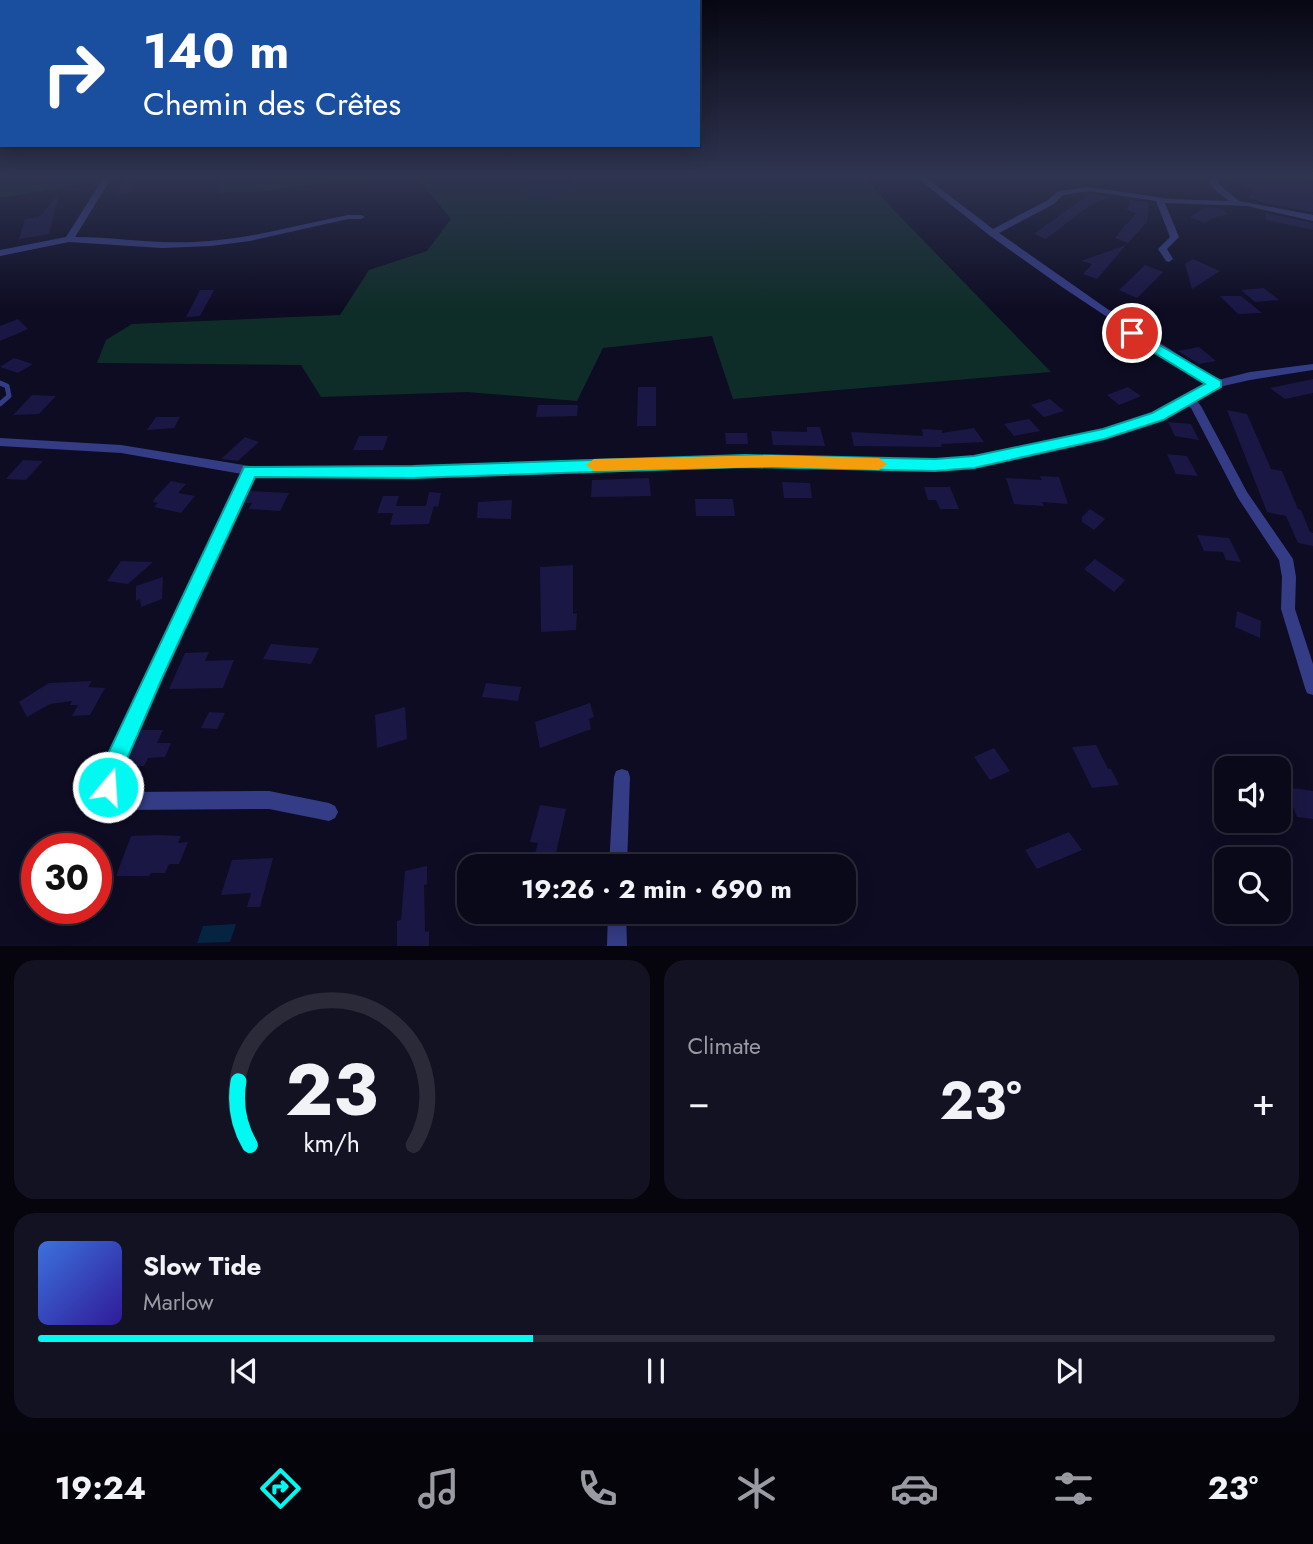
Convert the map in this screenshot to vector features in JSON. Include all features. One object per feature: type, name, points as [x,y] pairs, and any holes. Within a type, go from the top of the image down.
[{"type":"street","points":[[69,239],[80,221]]},
{"type":"street","points":[[0,253],[69,239],[107,239],[195,246],[326,221]]},
{"type":"street","points":[[977,221],[1132,333],[1216,384]]},
{"type":"street","points":[[992,233],[1015,221]]},
{"type":"street","points":[[1168,221],[1175,237],[1163,249],[1169,259]]},
{"type":"street","points":[[0,442],[121,449],[250,471],[413,472],[758,461],[935,465],[974,462],[1104,434],[1158,417],[1216,384],[1313,367]]},
{"type":"street","points":[[1188,400],[1195,406],[1242,495],[1286,559],[1289,577],[1288,609],[1311,681]]},
{"type":"street","points":[[250,471],[149,684],[114,766],[108,787],[125,801],[269,800],[329,812]]},
{"type":"street","points":[[619,854],[622,777]]},
{"type":"street","points":[[617,924],[617,946]]},
{"type":"lane","points":[[0,383],[7,386],[9,396],[0,404]]},
{"type":"green space","points":[[449,221],[905,221],[1051,372],[733,399],[712,336],[603,348],[577,401],[467,392],[321,397],[301,365],[97,363],[106,340],[132,324],[340,315],[369,270],[427,251]]},
{"type":"water","points":[[236,924],[230,942],[197,943],[203,926]]},
{"type":"building","points":[[24,221],[52,221],[49,234],[19,239]]},
{"type":"building","points":[[1052,221],[1069,221],[1046,239],[1034,234]]},
{"type":"building","points":[[1129,221],[1147,221],[1128,243],[1115,238]]},
{"type":"building","points":[[1271,221],[1313,223],[1313,230]]},
{"type":"building","points":[[1126,245],[1097,279],[1083,274],[1092,264],[1081,261]]},
{"type":"building","points":[[1193,259],[1220,271],[1192,289],[1185,264]]},
{"type":"building","points":[[1145,265],[1163,272],[1137,298],[1119,290]]},
{"type":"building","points":[[1264,288],[1279,300],[1255,302],[1241,290]]},
{"type":"building","points":[[200,290],[214,290],[200,316],[186,317]]},
{"type":"building","points":[[1220,296],[1241,296],[1262,313],[1238,314]]},
{"type":"building","points":[[18,319],[28,329],[0,341],[0,326]]},
{"type":"building","points":[[1199,347],[1216,361],[1199,364],[1178,351]]},
{"type":"building","points":[[14,358],[33,364],[18,373],[0,367]]},
{"type":"building","points":[[1313,379],[1313,393],[1285,399],[1270,388]]},
{"type":"building","points":[[638,387],[656,387],[656,426],[637,426]]},
{"type":"building","points":[[1128,387],[1141,396],[1119,405],[1107,395]]},
{"type":"building","points":[[32,395],[56,396],[39,414],[13,415]]},
{"type":"building","points":[[1050,399],[1064,411],[1044,417],[1031,405]]},
{"type":"building","points":[[538,405],[578,405],[577,416],[536,417]]},
{"type":"building","points":[[1227,410],[1247,414],[1271,469],[1282,471],[1298,509],[1313,533],[1313,546],[1298,543],[1286,516],[1267,512]]},
{"type":"building","points":[[156,417],[180,417],[174,428],[147,430]]},
{"type":"building","points":[[1029,419],[1040,431],[1014,436],[1004,424]]},
{"type":"building","points":[[1168,422],[1191,424],[1199,440],[1175,436]]},
{"type":"building","points":[[807,427],[820,427],[825,446],[773,445],[771,431],[807,432]]},
{"type":"building","points":[[974,428],[984,442],[941,444],[942,447],[854,446],[851,432],[923,436],[922,429],[942,430],[942,433]]},
{"type":"building","points":[[725,433],[747,433],[748,444],[726,444]]},
{"type":"building","points":[[359,436],[388,436],[383,450],[353,450]]},
{"type":"building","points":[[245,437],[259,442],[238,461],[221,459]]},
{"type":"building","points":[[1167,454],[1187,456],[1198,476],[1176,474]]},
{"type":"building","points":[[23,460],[43,461],[26,480],[6,479]]},
{"type":"building","points":[[1040,476],[1059,477],[1068,504],[1014,504],[1006,478],[1042,480]]},
{"type":"building","points":[[649,478],[651,496],[591,497],[592,480]]},
{"type":"building","points":[[171,481],[186,484],[178,493],[195,496],[181,513],[154,507],[158,503],[153,502],[155,498]]},
{"type":"building","points":[[782,482],[810,483],[812,498],[784,498]]},
{"type":"building","points":[[924,487],[950,487],[959,509],[940,509],[936,500],[928,500]]},
{"type":"building","points":[[250,491],[289,493],[280,511],[249,509],[252,503],[244,503]]},
{"type":"building","points":[[429,492],[441,493],[438,507],[434,506],[429,524],[390,525],[393,513],[377,513],[383,496],[399,496],[396,506],[426,506]]},
{"type":"building","points":[[695,499],[733,499],[735,516],[696,516]]},
{"type":"building","points":[[512,500],[511,519],[477,518],[478,502]]},
{"type":"building","points":[[1090,509],[1105,519],[1094,530],[1082,522],[1082,517]]},
{"type":"building","points":[[1197,535],[1229,538],[1241,562],[1226,560],[1223,552],[1204,551]]},
{"type":"building","points":[[1095,559],[1125,580],[1114,592],[1084,569]]},
{"type":"building","points":[[121,561],[153,562],[128,584],[107,581]]},
{"type":"building","points":[[573,565],[573,614],[577,613],[576,630],[541,632],[540,567]]},
{"type":"building","points":[[163,577],[162,599],[141,607],[140,599],[136,601],[136,586]]},
{"type":"building","points":[[1237,611],[1261,621],[1260,638],[1235,627]]},
{"type":"building","points":[[271,644],[319,648],[311,664],[263,659]]},
{"type":"building","points":[[209,652],[205,661],[234,660],[223,688],[169,689],[185,653]]},
{"type":"building","points":[[92,681],[88,687],[105,688],[90,715],[72,716],[78,705],[70,705],[72,701],[50,704],[27,717],[19,702],[49,683]]},
{"type":"building","points":[[486,683],[521,687],[518,701],[482,697]]},
{"type":"building","points":[[590,703],[594,717],[589,719],[591,729],[540,748],[535,722]]},
{"type":"building","points":[[405,707],[407,739],[377,748],[375,715]]},
{"type":"building","points":[[209,712],[225,713],[217,729],[201,728]]},
{"type":"building","points":[[141,730],[163,730],[157,743],[171,743],[165,757],[148,758],[144,766],[125,767]]},
{"type":"building","points":[[1096,745],[1119,785],[1092,788],[1072,747]]},
{"type":"building","points":[[994,748],[1010,771],[990,780],[974,757]]},
{"type":"building","points":[[1291,788],[1313,791],[1313,819],[1297,817],[1291,802]]},
{"type":"building","points":[[540,805],[566,809],[556,853],[561,854],[535,854],[538,843],[530,842]]},
{"type":"building","points":[[1069,832],[1082,850],[1037,869],[1025,850]]},
{"type":"building","points":[[131,836],[181,836],[178,843],[188,842],[179,864],[169,864],[165,873],[116,876]]},
{"type":"building","points":[[273,858],[260,907],[247,907],[251,893],[221,895],[232,860]]},
{"type":"building","points":[[427,866],[427,884],[424,885],[425,932],[429,931],[429,946],[397,946],[397,921],[401,920],[405,871]]},
{"type":"slow traffic","points":[[594,465],[771,461],[879,464]]},
{"type":"route","points":[[108,787],[114,766],[155,673],[250,471],[413,472],[745,461],[935,465],[974,462],[1104,434],[1158,417],[1216,384],[1132,333]]}]
